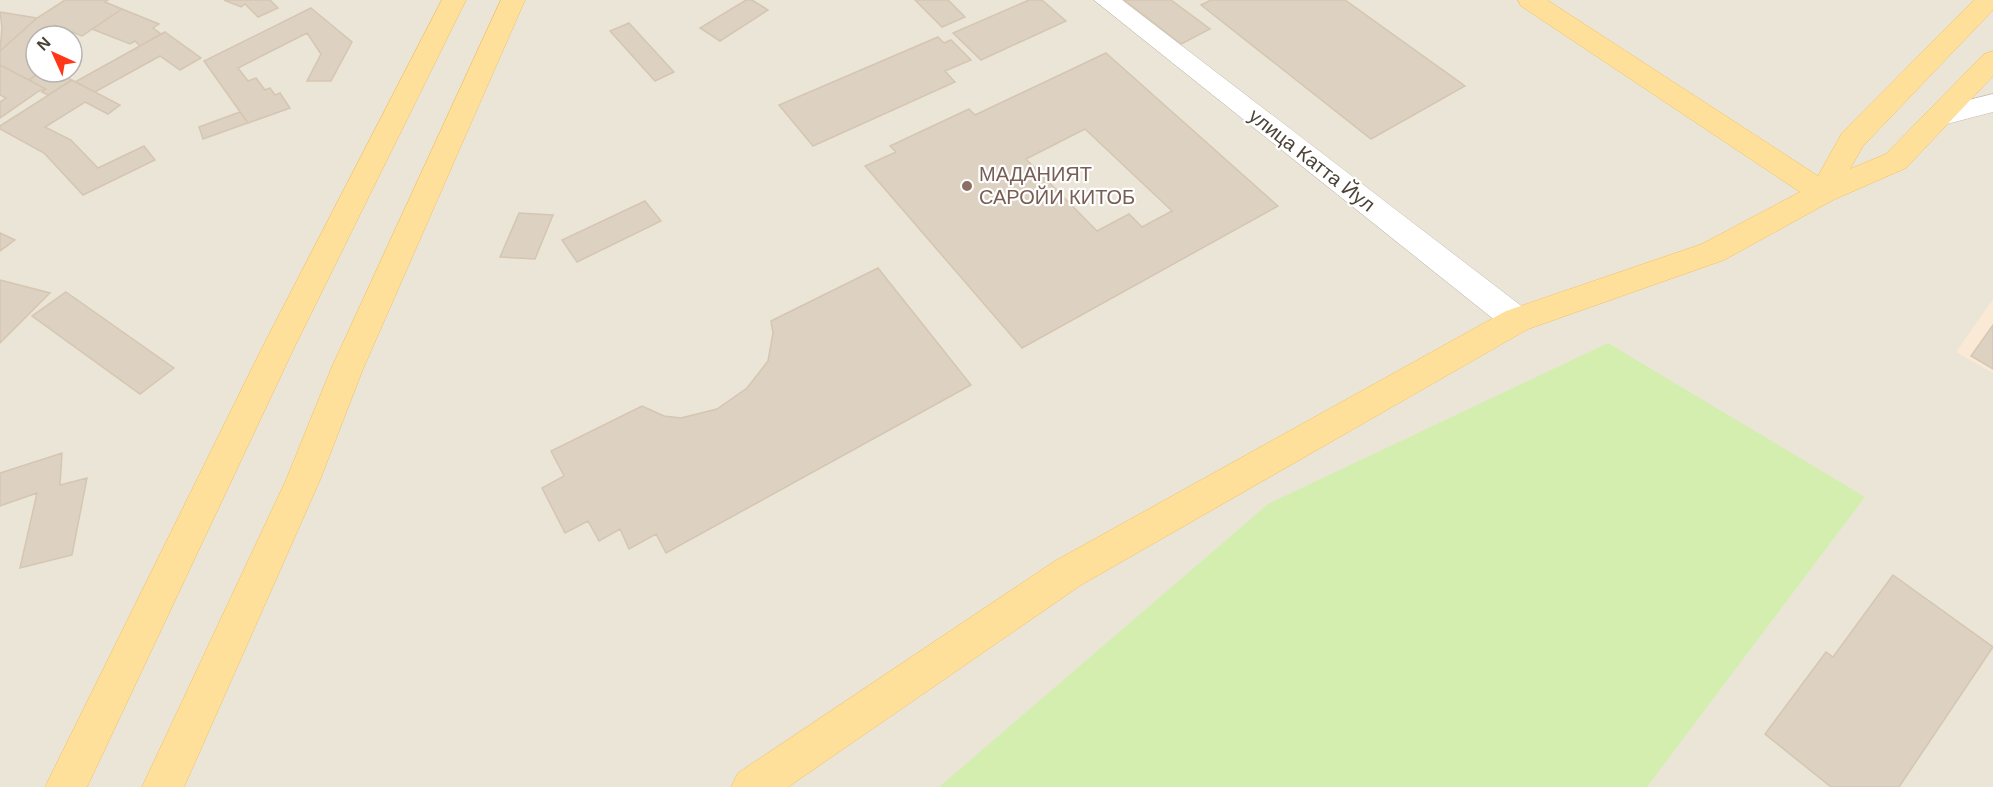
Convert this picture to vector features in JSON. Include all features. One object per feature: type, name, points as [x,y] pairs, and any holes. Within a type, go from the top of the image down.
[{"type":"main road","points":[[66,787],[262,380],[454,0]]},
{"type":"main road","points":[[163,787],[303,480],[347,369],[513,0]]},
{"type":"main road","points":[[1530,0],[1823,194]]},
{"type":"main road","points":[[1823,194],[1852,140],[1988,0]]},
{"type":"main road","points":[[752,787],[1068,573],[1517,320],[1713,252],[1823,194],[1896,161],[1993,60]]},
{"type":"lane","name":"улица Катта Йул","points":[[1106,0],[1517,320]]},
{"type":"lane","points":[[1939,117],[1993,103]]},
{"type":"shaded area","points":[[0,0],[1993,0],[1993,787],[0,787]]},
{"type":"shaded area","points":[[1993,299],[1993,373],[1956,352]]},
{"type":"green space","points":[[1608,343],[1865,497],[1647,787],[939,787],[1268,504]]},
{"type":"building","points":[[65,0],[108,0],[105,2],[122,9],[84,35],[84,24],[30,24]]},
{"type":"building","points":[[224,0],[270,0],[278,8],[258,17],[245,4],[241,7]]},
{"type":"building","points":[[746,0],[752,0],[768,10],[720,41],[700,28]]},
{"type":"building","points":[[915,0],[948,0],[965,17],[942,27]]},
{"type":"building","points":[[1029,0],[1042,0],[1066,21],[981,60],[953,33]]},
{"type":"building","points":[[1124,0],[1171,0],[1210,29],[1181,44]]},
{"type":"building","points":[[1211,0],[1345,0],[1465,86],[1371,139],[1201,5]]},
{"type":"building","points":[[311,8],[352,42],[331,81],[307,81],[321,54],[307,33],[238,68],[248,81],[256,78],[265,90],[270,88],[275,95],[280,93],[290,108],[248,123],[204,61]]},
{"type":"building","points":[[122,9],[159,24],[153,28],[161,34],[140,46],[135,41],[130,44],[92,29]]},
{"type":"building","points":[[0,12],[37,18],[30,24],[24,24],[24,30],[0,51],[2,27]]},
{"type":"building","points":[[629,23],[674,72],[655,81],[610,31]]},
{"type":"building","points":[[24,30],[24,77],[0,65],[0,51]]},
{"type":"building","points":[[165,32],[201,58],[180,70],[160,56],[95,92],[79,84],[84,84],[84,77]]},
{"type":"building","points":[[938,37],[944,43],[951,40],[971,60],[945,71],[955,82],[813,146],[779,105]]},
{"type":"building","name":"МАДАНИЯТ САРОЙИ КИТОБ","points":[[1106,53],[1278,206],[1022,348],[865,166],[896,152],[890,146],[969,109],[975,115]],"holes":[[[1085,129],[1172,211],[1142,227],[1129,214],[1097,231],[1026,159]]]},
{"type":"building","points":[[0,65],[24,78],[24,84],[36,84],[46,89],[39,91],[0,118],[0,102],[6,98],[0,95]]},
{"type":"building","points":[[37,84],[66,84],[48,95],[42,92],[46,89]]},
{"type":"building","points":[[66,84],[80,84],[120,105],[108,114],[85,102],[45,127],[71,140],[98,168],[144,146],[155,160],[83,195],[44,153],[0,129],[0,126]]},
{"type":"building","points":[[240,112],[248,123],[203,139],[199,127]]},
{"type":"building","points":[[645,201],[661,221],[577,262],[562,240]]},
{"type":"building","points":[[519,213],[553,215],[535,259],[500,257]]},
{"type":"building","points":[[0,233],[15,240],[0,251]]},
{"type":"building","points":[[878,268],[971,385],[666,553],[656,534],[629,549],[620,529],[599,541],[588,521],[565,533],[542,488],[564,476],[551,451],[642,406],[664,416],[681,418],[717,409],[747,388],[768,361],[773,333],[771,321]]},
{"type":"building","points":[[0,280],[50,293],[0,343]]},
{"type":"building","points":[[66,292],[174,368],[140,394],[32,316]]},
{"type":"building","points":[[1993,325],[1993,369],[1971,356]]},
{"type":"building","points":[[62,453],[60,485],[87,478],[72,555],[20,568],[37,493],[0,506],[0,473]]},
{"type":"building","points":[[1893,575],[1993,647],[1899,787],[1831,787],[1765,734],[1826,652],[1833,657]]},
{"type":"place","name":"МАДАНИЯТ САРОЙИ КИТОБ","points":[[967,186]]}]
